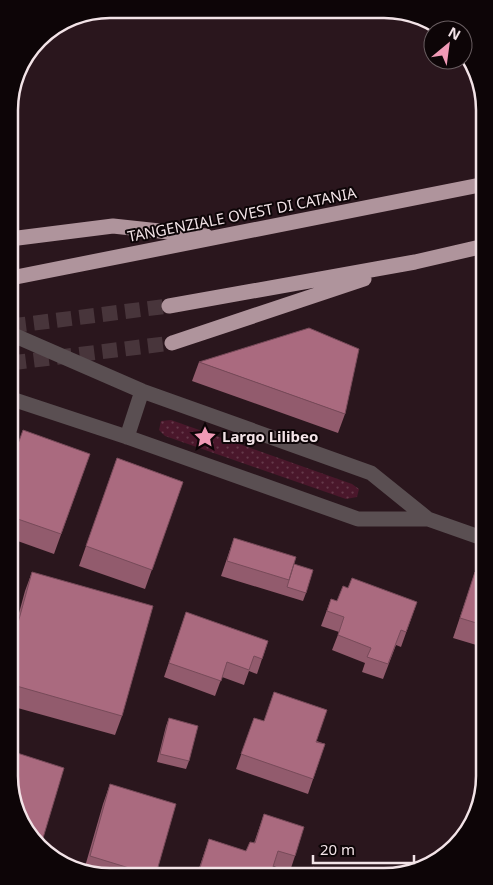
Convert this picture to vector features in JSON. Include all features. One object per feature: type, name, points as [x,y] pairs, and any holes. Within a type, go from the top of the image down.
[{"type":"highway","name":"TANGENZIALE OVEST DI CATANIA","points":[[18,277],[476,186]]},
{"type":"highway","points":[[18,238],[113,226],[220,238]]},
{"type":"highway","points":[[169,306],[415,262],[476,248]]},
{"type":"highway","points":[[172,343],[415,262]]},
{"type":"street","points":[[18,337],[142,391],[370,472],[428,519]]},
{"type":"street","points":[[127,437],[142,391]]},
{"type":"street","points":[[18,401],[127,437],[358,519],[428,519],[475,536]]},
{"type":"shaded area","points":[[171,420],[352,484],[359,489],[357,497],[346,499],[165,436],[159,430],[161,421]]},
{"type":"building","points":[[309,328],[359,349],[345,414],[199,362]]},
{"type":"building","points":[[23,430],[90,454],[61,534],[18,519],[18,444]]},
{"type":"building","points":[[117,458],[183,482],[152,570],[86,546]]},
{"type":"building","points":[[234,538],[296,557],[289,580],[227,561]]},
{"type":"building","points":[[294,564],[313,570],[306,593],[287,587]]},
{"type":"building","points":[[32,572],[153,606],[122,716],[18,686],[18,623]]},
{"type":"building","points":[[475,572],[475,623],[460,618]]},
{"type":"building","points":[[352,578],[417,602],[406,632],[401,630],[388,664],[367,657],[371,648],[338,635],[344,617],[327,611],[331,599],[337,601],[343,586],[348,588]]},
{"type":"building","points":[[186,612],[268,641],[262,659],[254,656],[249,670],[227,662],[221,681],[169,663]]},
{"type":"building","points":[[274,692],[327,710],[316,742],[325,744],[313,779],[241,754],[254,718],[264,721]]},
{"type":"building","points":[[169,718],[198,726],[189,761],[160,754]]},
{"type":"building","points":[[18,753],[64,768],[43,838],[36,832],[22,805],[18,788]]},
{"type":"building","points":[[110,784],[176,804],[158,868],[129,868],[90,856]]},
{"type":"building","points":[[264,814],[304,827],[295,856],[278,851],[273,868],[200,868],[209,839],[246,851],[250,842],[255,843]]},
{"type":"tunnel","points":[[18,325],[169,306]]},
{"type":"tunnel","points":[[18,362],[172,343]]},
{"type":"place","name":"Largo Lilibeo","points":[[205,437]]}]
